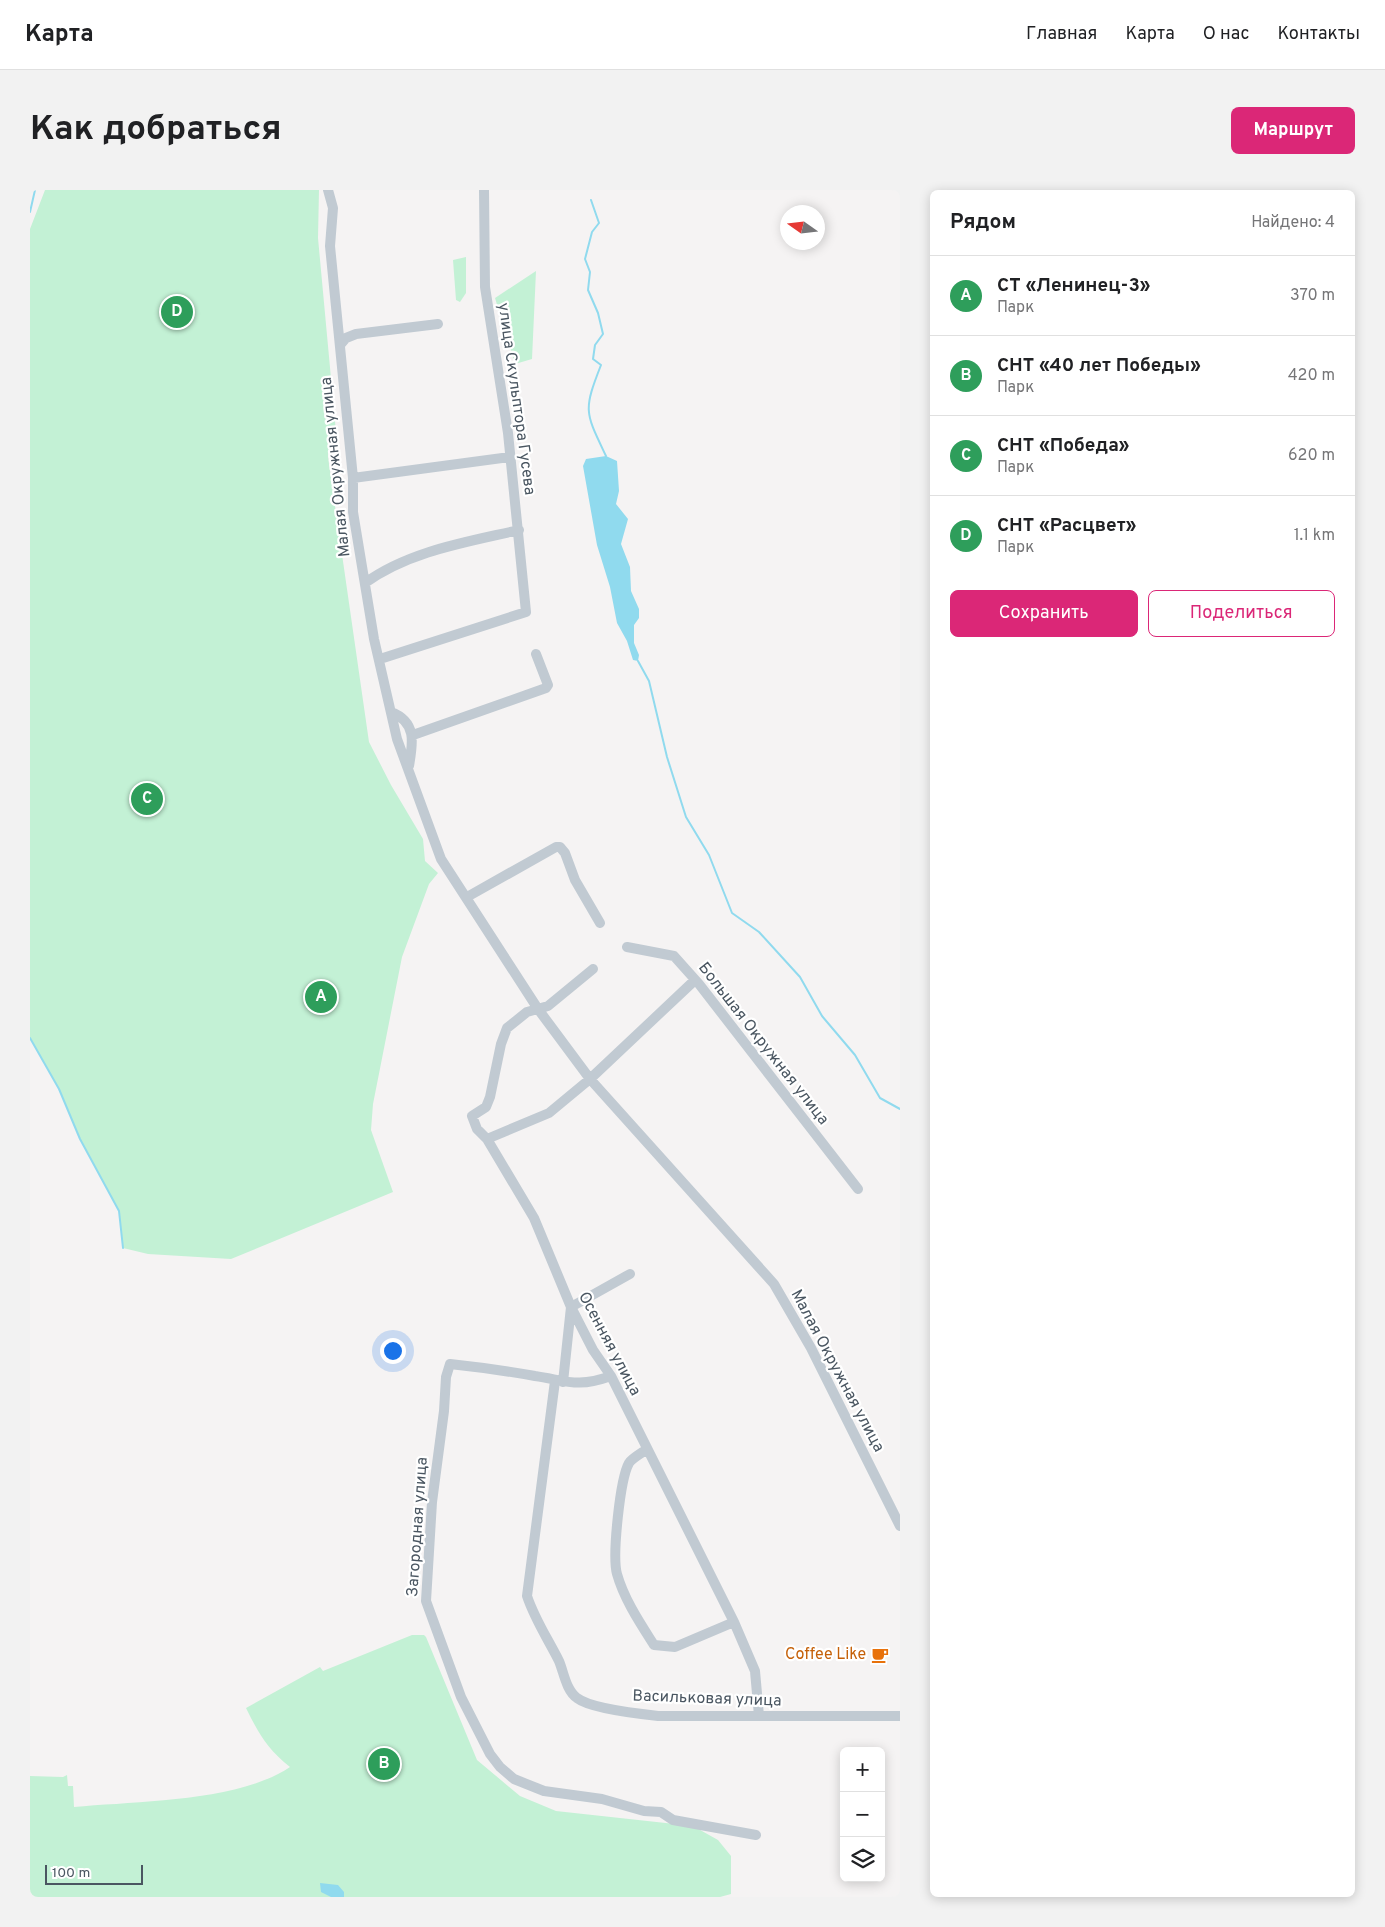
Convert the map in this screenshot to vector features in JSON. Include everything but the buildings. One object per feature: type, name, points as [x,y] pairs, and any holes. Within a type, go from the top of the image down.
[{"type":"street","name":"Малая Окружная улица","points":[[328,190],[333,208],[330,246],[353,478],[353,512],[365,583],[367,608],[397,739],[409,767],[440,859],[467,897],[538,1009],[590,1079],[774,1284],[811,1348],[900,1526]]},
{"type":"street","name":"улица Скульптора Гусева","points":[[380,659],[526,612],[510,457],[485,287],[484,190]]},
{"type":"street","points":[[340,345],[346,338],[356,334],[438,324]]},
{"type":"street","points":[[353,478],[510,457]]},
{"type":"street","points":[[365,583],[388,569],[430,551],[518,530]]},
{"type":"street","points":[[413,735],[546,688],[548,685],[536,654]]},
{"type":"street","points":[[391,712],[404,718],[413,735],[409,767]]},
{"type":"street","points":[[467,897],[556,847],[560,847],[565,853],[575,880],[600,923]]},
{"type":"street","name":"Большая Окружная улица","points":[[627,947],[674,956],[695,980],[858,1189]]},
{"type":"street","points":[[538,1009],[548,1006],[593,969]]},
{"type":"street","points":[[488,1139],[549,1113],[590,1079],[695,980]]},
{"type":"street","name":"Осенняя улица","points":[[538,1009],[522,1016],[507,1028],[501,1044],[490,1097],[486,1107],[472,1116],[477,1129],[488,1139],[534,1218],[571,1307],[593,1350],[611,1376],[734,1622],[754,1671],[758,1716]]},
{"type":"street","points":[[571,1307],[630,1274]]},
{"type":"street","name":"Васильковая улица","points":[[571,1307],[527,1596],[534,1617],[559,1661],[572,1694],[578,1700],[625,1712],[659,1716],[900,1716]]},
{"type":"street","name":"Загородная улица","points":[[559,1382],[537,1376],[450,1364],[446,1377],[444,1411],[432,1502],[426,1602],[461,1697],[490,1754],[500,1767],[514,1779],[544,1791],[602,1799],[644,1811],[661,1812],[673,1820],[756,1835]]},
{"type":"street","points":[[559,1382],[588,1383],[611,1376]]},
{"type":"street","points":[[647,1449],[629,1462],[626,1470],[621,1492],[615,1561],[617,1575],[637,1618],[654,1645],[675,1647],[734,1622]]},
{"type":"green space","points":[[45,190],[319,190],[318,238],[337,443],[329,443],[328,457],[369,742],[391,785],[423,839],[425,861],[438,873],[429,884],[402,957],[373,1104],[371,1130],[393,1192],[231,1259],[148,1254],[123,1248],[119,1211],[80,1139],[59,1089],[30,1038],[30,229]]},
{"type":"green space","points":[[466,257],[466,293],[460,302],[456,300],[453,260]]},
{"type":"green space","points":[[536,271],[532,359],[515,364],[495,298]]},
{"type":"green space","points":[[412,1635],[424,1635],[426,1637],[477,1760],[520,1796],[556,1811],[693,1826],[718,1840],[731,1856],[731,1894],[720,1897],[30,1897],[30,1776],[63,1777],[67,1775],[68,1786],[73,1786],[74,1807],[186,1798],[243,1787],[268,1779],[290,1767],[275,1754],[264,1740],[246,1708],[320,1667],[323,1671]]},
{"type":"water","points":[[606,456],[617,461],[619,491],[616,504],[628,519],[621,544],[630,567],[631,591],[639,609],[639,618],[634,625],[634,643],[639,655],[638,661],[633,660],[627,641],[617,623],[610,587],[597,545],[583,466],[586,459]]},
{"type":"water","points":[[320,1883],[338,1885],[344,1892],[344,1897],[331,1897],[321,1892]]},
{"type":"waterway","points":[[30,212],[35,190]]},
{"type":"waterway","points":[[591,200],[599,223],[592,232],[585,259],[590,272],[588,290],[598,313],[603,334],[595,345],[593,359],[601,365],[591,392],[589,411],[590,420],[606,456]]},
{"type":"waterway","points":[[638,661],[649,681],[667,757],[686,817],[709,855],[732,913],[759,932],[800,977],[822,1016],[855,1055],[880,1098],[900,1109]]},
{"type":"waterway","points":[[30,1038],[59,1089],[80,1139],[119,1211],[123,1248]]},
{"type":"place","name":"СНТ «Расцвет»","points":[[177,312]]},
{"type":"place","name":"СНТ «Победа»","points":[[147,799]]},
{"type":"place","name":"СТ «Ленинец-3»","points":[[321,997]]},
{"type":"place","name":"Coffee Like","points":[[880,1655]]},
{"type":"place","name":"СНТ «40 лет Победы»","points":[[384,1764]]}]
